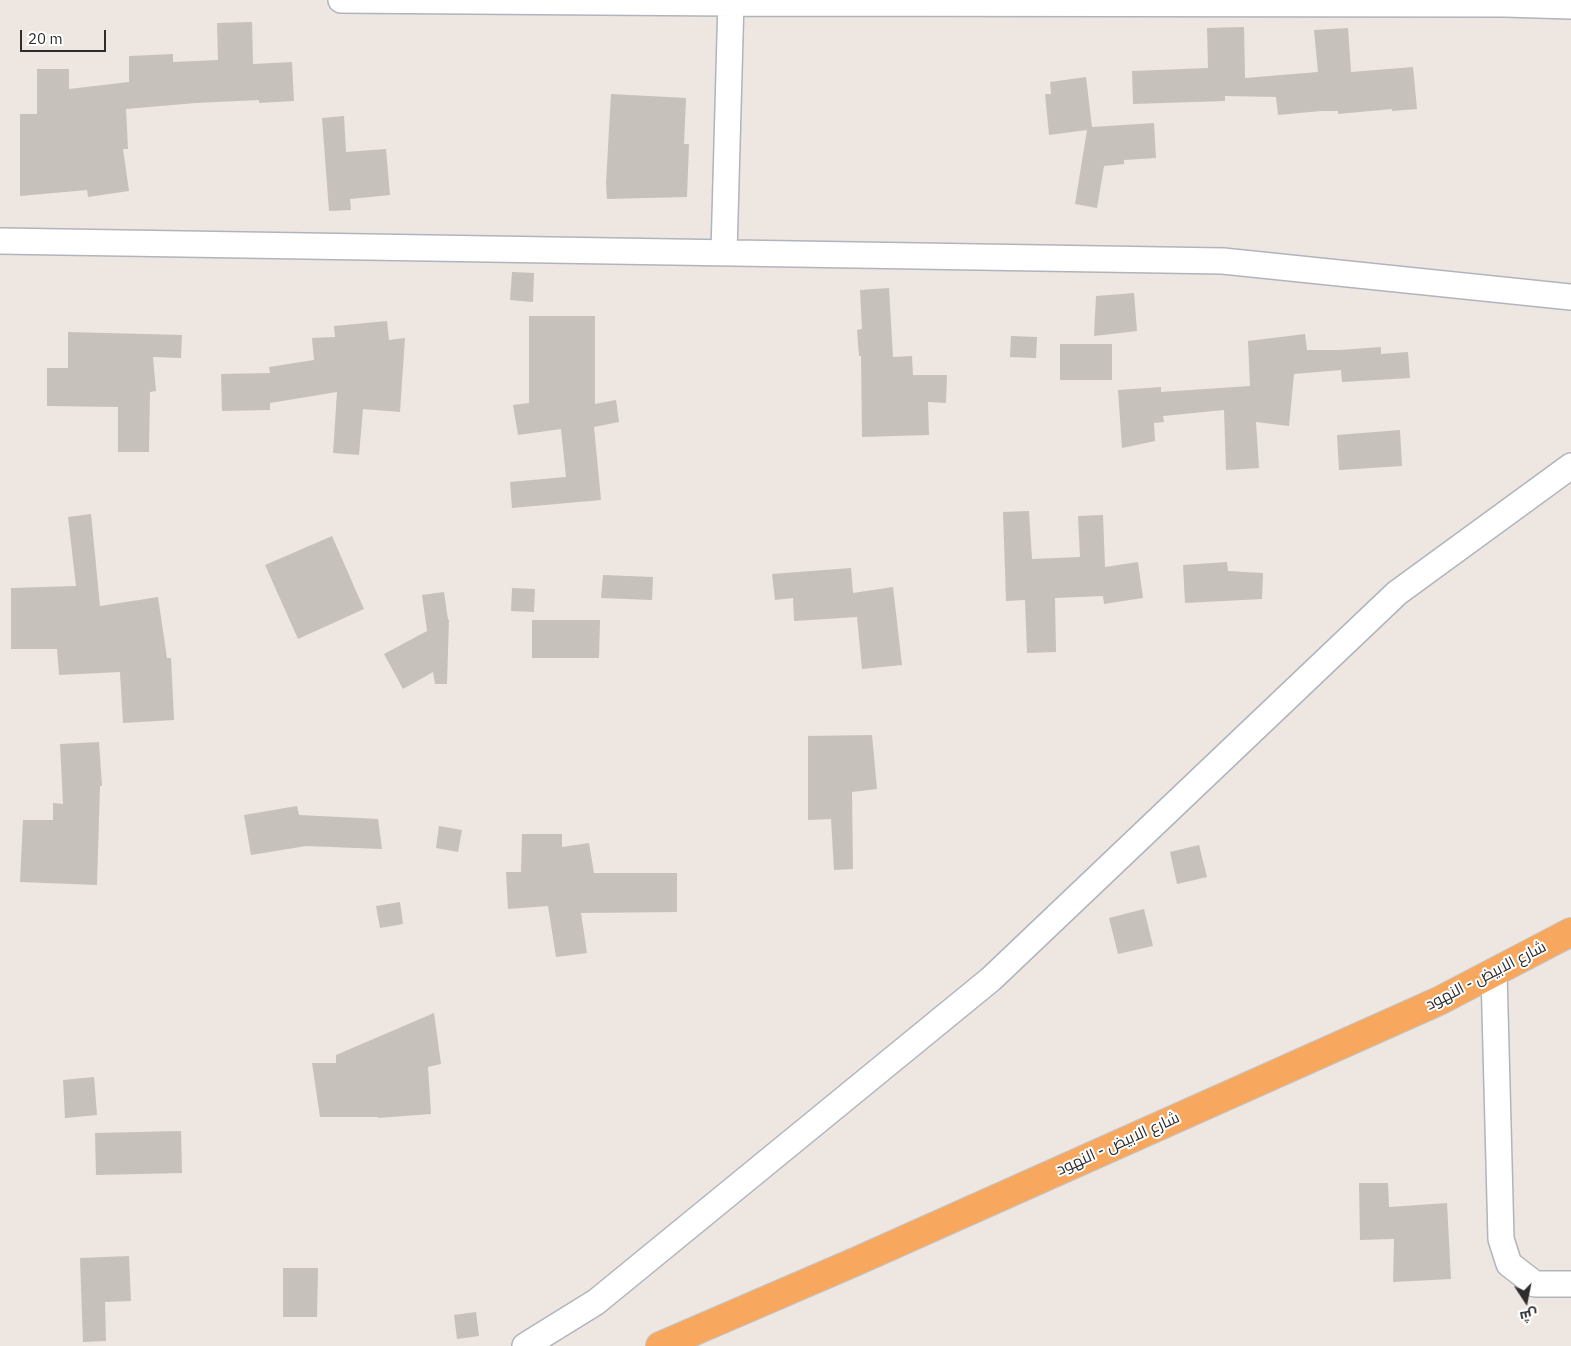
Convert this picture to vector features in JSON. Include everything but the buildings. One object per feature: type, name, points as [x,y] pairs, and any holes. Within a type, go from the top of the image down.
[{"type":"highway","name":"شارع الابيض - النهود","points":[[660,1346],[1430,1005],[1571,932]]},
{"type":"street","points":[[342,0],[1475,4],[1571,6]]},
{"type":"street","points":[[724,253],[731,2]]},
{"type":"street","points":[[0,240],[1223,261],[1571,297]]},
{"type":"street","points":[[525,1346],[596,1302],[991,978],[1398,593],[1571,466]]},
{"type":"street","points":[[1494,972],[1501,1239],[1509,1264],[1535,1284],[1571,1284]]}]
